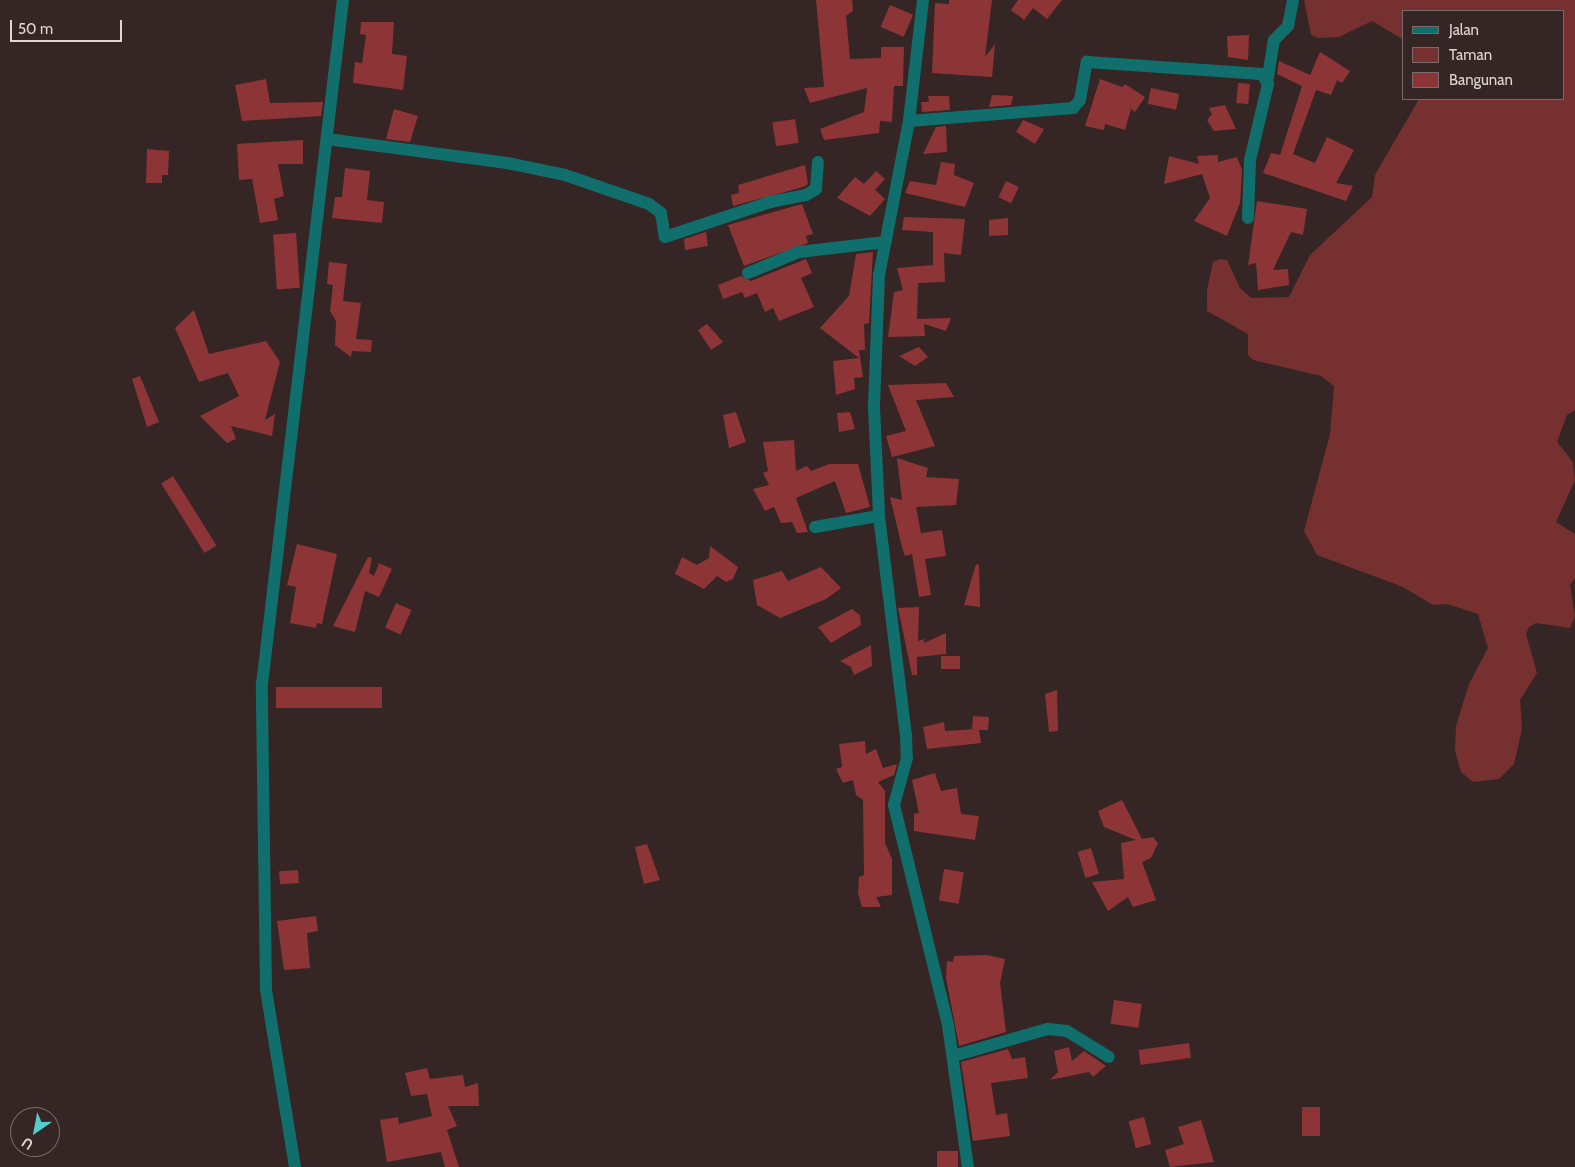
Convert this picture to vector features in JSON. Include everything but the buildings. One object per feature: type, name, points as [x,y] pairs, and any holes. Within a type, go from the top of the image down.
[{"type":"street","points":[[295,1167],[266,989],[262,684],[343,0]]},
{"type":"street","points":[[923,0],[909,121],[879,275],[874,408],[880,516],[897,686],[906,735],[907,758],[894,804],[953,1056],[968,1167]]},
{"type":"street","points":[[1248,218],[1250,160],[1274,40],[1288,26],[1293,0]]},
{"type":"street","points":[[909,121],[1073,108],[1080,100],[1087,62],[1159,64],[1268,77]]},
{"type":"street","points":[[327,139],[507,163],[565,176],[649,204],[661,212],[665,237],[770,202],[806,195],[816,189],[818,162]]},
{"type":"street","points":[[748,273],[799,252],[884,242]]},
{"type":"street","points":[[815,527],[880,516]]},
{"type":"street","points":[[953,1056],[1048,1029],[1067,1031],[1109,1057]]},
{"type":"green space","points":[[1304,0],[1575,0],[1575,410],[1567,415],[1557,442],[1573,462],[1575,480],[1556,522],[1575,534],[1575,578],[1570,585],[1575,616],[1570,628],[1536,623],[1529,627],[1526,634],[1537,673],[1520,700],[1522,729],[1514,764],[1499,779],[1473,782],[1461,772],[1455,751],[1456,726],[1469,684],[1488,648],[1478,614],[1447,604],[1433,605],[1403,587],[1317,555],[1304,531],[1330,434],[1334,386],[1321,376],[1253,360],[1248,355],[1248,334],[1207,311],[1207,290],[1213,262],[1220,259],[1227,260],[1240,288],[1251,298],[1289,297],[1310,255],[1372,197],[1375,175],[1418,100],[1565,100],[1565,10],[1402,10],[1402,39],[1372,21],[1339,37],[1318,38],[1311,35]]}]
